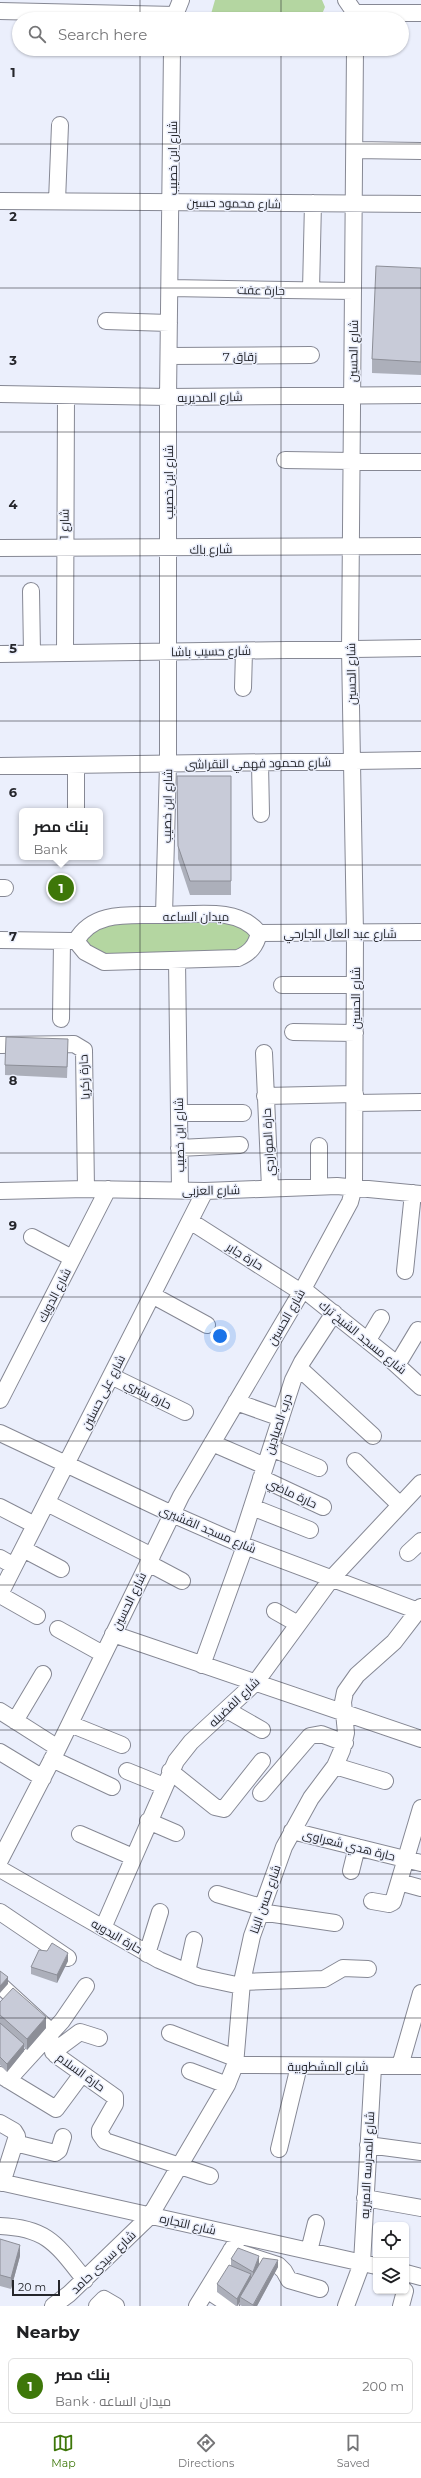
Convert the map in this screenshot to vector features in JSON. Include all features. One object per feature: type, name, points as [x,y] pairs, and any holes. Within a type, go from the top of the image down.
[{"type":"street","points":[[177,12],[181,0]]},
{"type":"street","points":[[350,7],[421,13]]},
{"type":"street","points":[[0,11],[29,12]]},
{"type":"street","name":"شارع ابن خصيب","points":[[164,915],[168,764],[168,397],[172,56]]},
{"type":"street","name":"شارع الحسين","points":[[0,1860],[70,1724],[172,1514],[302,1290],[350,1202],[354,1187],[355,933],[350,649],[355,56]]},
{"type":"street","points":[[57,201],[60,125]]},
{"type":"street","points":[[355,150],[421,151]]},
{"type":"street","name":"شارع محمود حسين","points":[[0,201],[421,204]]},
{"type":"street","points":[[311,290],[313,204]]},
{"type":"street","name":"حارة عفت","points":[[170,288],[353,291]]},
{"type":"street","points":[[106,321],[169,323]]},
{"type":"street","name":"زقاق 7","points":[[169,356],[311,356]]},
{"type":"street","name":"شارع المديريه","points":[[0,394],[168,397],[421,395]]},
{"type":"street","name":"شارع 1","points":[[65,653],[64,549],[66,396]]},
{"type":"street","points":[[285,460],[421,462]]},
{"type":"street","name":"شارع باك","points":[[0,548],[168,549],[421,546]]},
{"type":"street","points":[[31,592],[32,653]]},
{"type":"street","name":"شارع حسيب باشا","points":[[0,654],[421,648]]},
{"type":"street","points":[[243,688],[244,650]]},
{"type":"street","name":"شارع محمود فهمي النقراشى","points":[[0,766],[421,760]]},
{"type":"street","points":[[260,763],[261,814]]},
{"type":"street","points":[[76,765],[76,808]]},
{"type":"street","name":"ميدان الساعه","points":[[69,941],[86,927],[101,918],[164,915],[234,916],[248,922],[259,933]]},
{"type":"street","name":"شارع عبد العال الجارحي","points":[[259,933],[421,932]]},
{"type":"street","points":[[0,940],[69,941],[85,952],[104,962],[238,958],[252,949],[259,933]]},
{"type":"street","points":[[61,1019],[69,941]]},
{"type":"street","name":"شارع ابن خصيب","points":[[177,960],[180,1190]]},
{"type":"street","points":[[282,985],[355,986]]},
{"type":"street","points":[[293,1032],[355,1033]]},
{"type":"street","name":"حارة زكريا","points":[[0,1045],[74,1044],[84,1050],[86,1189]]},
{"type":"street","name":"حارة المواردي","points":[[264,1053],[270,1188]]},
{"type":"street","name":"حارة المواردي","points":[[266,1096],[355,1098],[421,1102]]},
{"type":"street","points":[[179,1114],[243,1113]]},
{"type":"street","points":[[179,1148],[240,1145]]},
{"type":"street","points":[[319,1146],[319,1186]]},
{"type":"street","name":"شارع العزبى","points":[[0,1191],[86,1189],[205,1191],[319,1186],[354,1187],[417,1194]]},
{"type":"street","name":"شارع الدويك","points":[[0,1400],[108,1189]]},
{"type":"street","name":"شارع على حسنين","points":[[0,1594],[205,1191]]},
{"type":"street","points":[[405,1271],[417,1194]]},
{"type":"street","name":"حارة جابر","points":[[190,1221],[302,1290]]},
{"type":"street","points":[[32,1237],[72,1258]]},
{"type":"street","name":"شارع مسجد الشيخ ترك","points":[[302,1290],[368,1340],[421,1387]]},
{"type":"street","points":[[152,1295],[207,1325]]},
{"type":"street","name":"درب الصيادين","points":[[202,1664],[243,1545],[252,1507],[280,1418],[299,1368],[334,1313]]},
{"type":"street","points":[[368,1340],[381,1318]]},
{"type":"street","points":[[397,1365],[418,1330]]},
{"type":"street","points":[[299,1368],[373,1436]]},
{"type":"street","name":"حارة بشري","points":[[111,1376],[184,1412]]},
{"type":"street","points":[[236,1402],[280,1418]]},
{"type":"street","name":"شارع مسجد القشيرى","points":[[0,1433],[172,1514],[243,1545],[420,1610]]},
{"type":"street","name":"حارة ماضي","points":[[212,1444],[263,1472],[323,1508]]},
{"type":"street","points":[[270,1448],[319,1468]]},
{"type":"street","points":[[355,1461],[400,1505]]},
{"type":"street","name":"شارع الفضيله","points":[[102,1928],[170,1771],[191,1742],[256,1682],[332,1578],[421,1483]]},
{"type":"street","points":[[47,1503],[150,1559],[182,1581]]},
{"type":"street","points":[[0,1506],[35,1525]]},
{"type":"street","points":[[252,1507],[310,1530]]},
{"type":"street","points":[[408,1553],[421,1541]]},
{"type":"street","points":[[23,1549],[61,1569]]},
{"type":"street","points":[[0,1558],[14,1566]]},
{"type":"street","points":[[0,1594],[37,1616]]},
{"type":"street","name":"شارع حسن البنا","points":[[150,2216],[227,2085],[235,2062],[241,1984],[261,1910],[292,1831],[312,1798],[335,1766],[345,1743],[343,1713],[345,1692],[350,1683],[394,1642],[420,1610]]},
{"type":"street","points":[[275,1611],[298,1624]]},
{"type":"street","points":[[58,1629],[103,1654]]},
{"type":"street","points":[[113,1634],[421,1739]]},
{"type":"street","points":[[15,1721],[43,1674]]},
{"type":"street","points":[[227,1710],[262,1730]]},
{"type":"street","points":[[0,1711],[15,1721],[55,1754],[112,1787]]},
{"type":"street","points":[[70,1724],[122,1745]]},
{"type":"street","points":[[261,1793],[310,1736],[321,1734],[345,1743]]},
{"type":"street","points":[[2,1756],[42,1778]]},
{"type":"street","points":[[170,1771],[220,1809],[227,1807],[262,1761]]},
{"type":"street","points":[[335,1766],[385,1781]]},
{"type":"street","points":[[127,1771],[164,1786]]},
{"type":"street","points":[[372,1901],[392,1903],[421,1808]]},
{"type":"street","points":[[148,1821],[176,1833]]},
{"type":"street","name":"حارة هدي شعراوى","points":[[292,1831],[421,1863]]},
{"type":"street","points":[[80,1834],[133,1857]]},
{"type":"street","points":[[352,1871],[357,1847]]},
{"type":"street","name":"حارة البدويه","points":[[0,1869],[148,1954],[187,1972],[241,1984],[324,1979],[343,1968],[368,1969]]},
{"type":"street","points":[[399,1882],[421,1888]]},
{"type":"street","points":[[217,1894],[261,1910],[335,1923]]},
{"type":"street","points":[[0,1912],[68,1958]]},
{"type":"street","points":[[148,1954],[160,1912]]},
{"type":"street","points":[[187,1972],[194,1940]]},
{"type":"street","points":[[0,1985],[46,2026],[51,2034]]},
{"type":"street","points":[[82,2074],[58,2107],[51,2108],[3,2081],[51,2034],[86,1986]]},
{"type":"street","points":[[400,2066],[421,1992]]},
{"type":"street","points":[[53,2052],[80,2032],[99,2038]]},
{"type":"street","points":[[170,2033],[235,2062]]},
{"type":"street","name":"حارة السلام","points":[[51,2034],[53,2052],[116,2099],[100,2130],[102,2138],[105,2142],[180,2166]]},
{"type":"street","name":"شارع المشطوبية","points":[[235,2062],[299,2066],[421,2066]]},
{"type":"street","points":[[279,2149],[299,2066]]},
{"type":"street","name":"شارع المدرسه الاميريه","points":[[346,2306],[369,2265],[365,2198],[373,2067]]},
{"type":"street","points":[[190,2071],[227,2085]]},
{"type":"street","points":[[0,2123],[16,2133],[15,2143],[1,2182]]},
{"type":"street","points":[[15,2143],[55,2153],[59,2150],[63,2137]]},
{"type":"street","points":[[368,2145],[421,2152]]},
{"type":"street","points":[[180,2166],[210,2176]]},
{"type":"street","name":"شارع التجاره","points":[[1,2182],[369,2265]]},
{"type":"street","points":[[365,2198],[421,2208]]},
{"type":"street","name":"شارع سيدى حامد","points":[[55,2306],[85,2280],[150,2216]]},
{"type":"street","points":[[309,2251],[316,2223]]},
{"type":"street","points":[[0,2226],[25,2228],[49,2239],[59,2248],[85,2280]]},
{"type":"street","points":[[197,2306],[240,2236]]},
{"type":"street","points":[[231,2250],[278,2266],[284,2271],[289,2280],[320,2289]]},
{"type":"street","points":[[207,2290],[232,2306]]},
{"type":"street","points":[[401,2306],[404,2294]]},
{"type":"street","points":[[97,2306],[104,2300],[116,2306]]},
{"type":"green space","points":[[215,0],[322,0],[325,7],[323,12],[212,12]]},
{"type":"green space","points":[[111,921],[236,921],[253,934],[241,952],[105,957],[81,940]]},
{"type":"building","points":[[376,266],[421,268],[421,362],[372,359]]},
{"type":"building","points":[[177,776],[231,776],[231,881],[190,881],[178,846]]},
{"type":"building","points":[[6,1037],[68,1039],[67,1067],[5,1065]]},
{"type":"building","points":[[52,1943],[68,1953],[57,1975],[31,1967],[39,1950],[47,1951]]},
{"type":"building","points":[[0,1971],[8,1977],[0,1986]]},
{"type":"building","points":[[13,1988],[46,2017],[27,2039],[0,2015],[0,2002]]},
{"type":"building","points":[[0,2023],[24,2044],[7,2064],[0,2057]]},
{"type":"building","points":[[0,2239],[20,2245],[11,2278],[0,2275]]},
{"type":"building","points":[[238,2248],[259,2256],[253,2272],[231,2259]]},
{"type":"building","points":[[263,2258],[278,2260],[253,2305],[240,2297]]},
{"type":"building","points":[[229,2265],[251,2274],[237,2299],[217,2284]]},
{"type":"place","name":"بنك مصر","points":[[61,888]]}]
